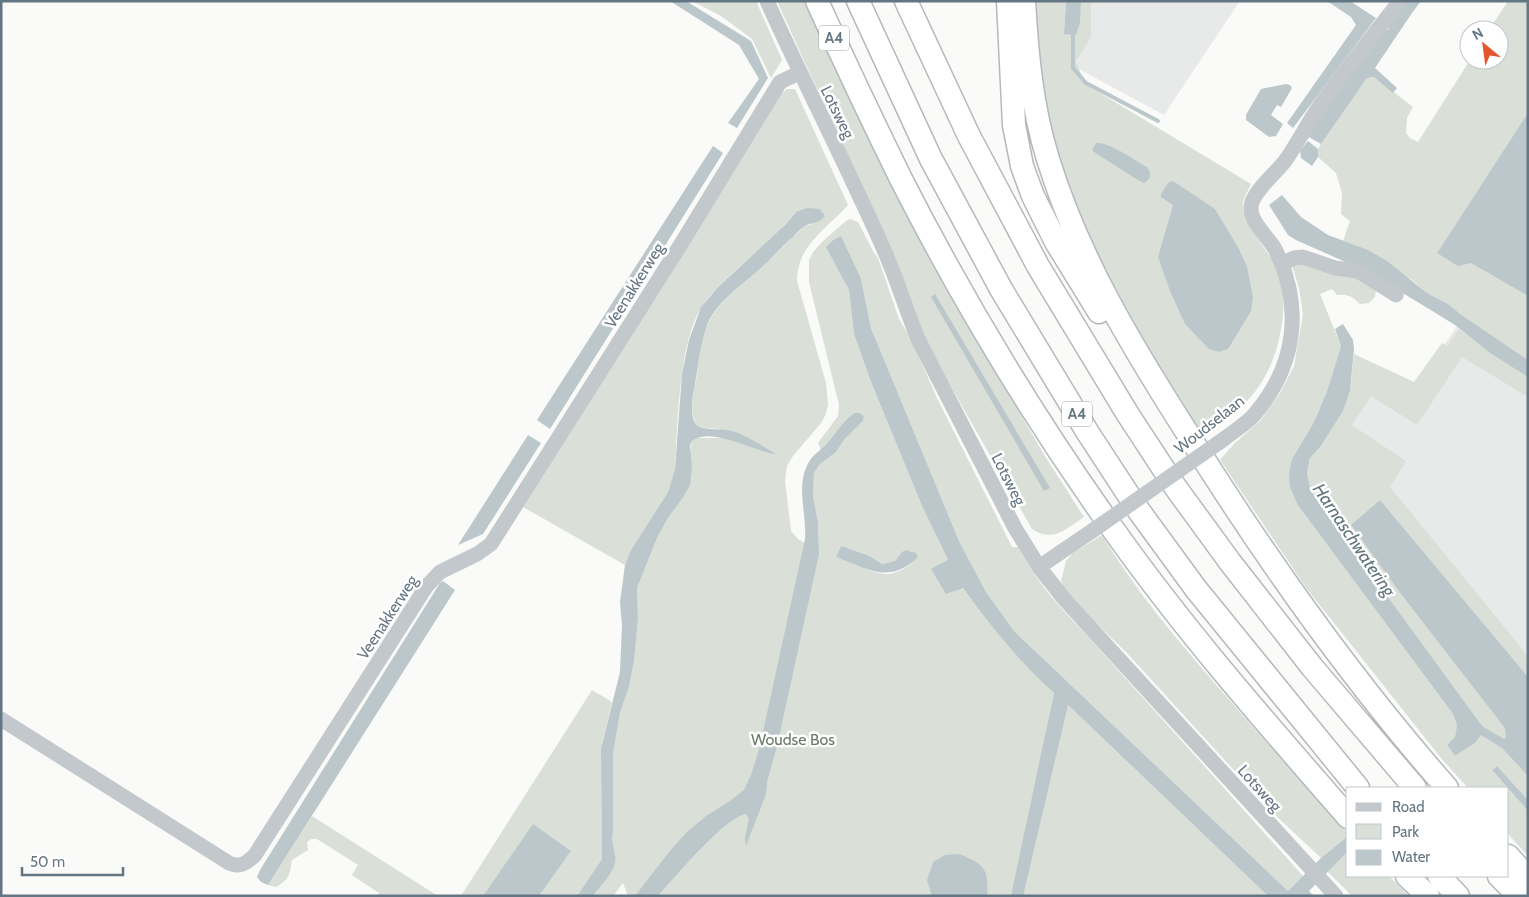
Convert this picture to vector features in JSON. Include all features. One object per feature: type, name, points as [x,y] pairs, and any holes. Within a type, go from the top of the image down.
[{"type":"highway","name":"A4","points":[[817,1],[870,115],[927,226],[1011,374],[1062,455],[1114,531],[1196,640],[1260,717],[1346,815]]},
{"type":"highway","name":"A4","points":[[858,1],[931,159],[1001,289],[1088,433],[1139,511],[1196,589],[1357,787]]},
{"type":"highway","name":"A4","points":[[906,1],[969,136],[1024,240],[1127,413],[1176,488],[1230,562],[1312,667],[1411,783]]},
{"type":"highway","points":[[1008,1],[1014,125],[1022,166],[1033,196],[1056,242],[1161,412],[1196,449]]},
{"type":"highway","points":[[1024,1],[1026,43],[1034,97],[1047,157],[1076,237],[1099,284],[1196,449],[1257,540],[1349,666],[1442,783]]},
{"type":"highway","points":[[1509,857],[1528,878]]},
{"type":"highway","points":[[1408,877],[1428,896]]},
{"type":"highway","points":[[1440,877],[1458,896]]},
{"type":"highway","points":[[1499,877],[1519,896]]},
{"type":"street","name":"Lotsweg","points":[[768,1],[799,73],[884,250],[918,339],[1015,528],[1039,567],[1065,600],[1331,891]]},
{"type":"street","name":"Woudselaan","points":[[1039,567],[1224,439],[1253,416],[1274,387],[1289,352],[1293,316],[1291,296],[1282,264],[1274,247],[1254,219],[1251,206],[1258,191],[1284,163],[1321,104],[1400,1]]},
{"type":"street","name":"Veenakkerweg","points":[[1,719],[234,865],[249,862],[426,586],[440,572],[477,554],[490,544],[681,244],[780,82],[799,73]]},
{"type":"street","points":[[1282,264],[1294,258],[1303,257],[1335,268],[1358,271],[1396,295]]},
{"type":"shaded area","points":[[1077,1],[1240,1],[1164,115],[1077,68]]},
{"type":"shaded area","points":[[1528,1],[1528,789],[1319,511],[1368,363],[1414,387],[1461,321],[1498,70],[1509,70],[1509,20]]},
{"type":"green space","points":[[692,1],[756,1],[782,60],[771,78],[752,39],[721,16]]},
{"type":"green space","points":[[777,1],[808,1],[977,339],[1046,458],[1084,517],[1065,530],[1053,535],[1046,535],[1032,529],[921,334],[896,263]]},
{"type":"green space","points":[[1028,1],[1066,1],[1064,34],[1080,23],[1081,1],[1091,1],[1091,37],[1076,61],[1085,84],[1251,184],[1243,205],[1246,220],[1277,268],[1283,285],[1283,316],[1279,339],[1266,375],[1256,390],[1230,417],[1196,442],[1135,343],[1048,153]],"holes":[[[1203,202],[1215,209],[1223,224],[1168,227],[1173,205]]]},
{"type":"green space","points":[[1508,1],[1528,1],[1528,113],[1437,253],[1471,263],[1528,296],[1528,360],[1448,304],[1427,293],[1412,280],[1355,245],[1343,241],[1350,221],[1341,214],[1342,193],[1336,173],[1318,157],[1318,149],[1321,144],[1367,78],[1374,77],[1413,107],[1407,118],[1406,133],[1410,138],[1418,142],[1464,70],[1509,70],[1509,20],[1496,20]]},
{"type":"green space","name":"Woudse Bos","points":[[787,89],[795,89],[848,205],[815,238],[802,257],[798,268],[797,281],[826,383],[828,404],[826,414],[821,423],[787,466],[785,480],[791,531],[798,539],[819,551],[818,522],[813,496],[814,473],[819,465],[836,452],[844,440],[863,421],[864,416],[860,413],[854,413],[850,416],[821,450],[818,443],[838,416],[839,405],[809,282],[809,260],[813,252],[823,241],[850,219],[858,222],[878,258],[899,319],[911,339],[937,398],[1012,547],[1018,547],[1032,571],[1055,601],[1303,876],[1288,891],[1014,631],[986,592],[959,541],[871,328],[861,279],[827,247],[849,290],[854,334],[871,382],[922,506],[948,560],[947,594],[962,587],[1005,642],[1054,693],[1046,731],[1068,705],[1268,896],[628,896],[623,883],[613,896],[593,896],[607,878],[614,862],[615,853],[612,840],[613,755],[620,713],[629,687],[634,662],[638,619],[637,588],[657,538],[668,518],[682,499],[692,441],[696,438],[720,438],[720,429],[698,426],[692,410],[700,351],[704,336],[709,322],[719,306],[803,227],[811,224],[796,212],[775,235],[718,287],[707,299],[697,315],[690,334],[681,380],[675,469],[668,492],[631,550],[625,565],[523,507],[780,95]],"holes":[[[841,546],[870,556],[882,564],[895,561],[904,551],[912,551],[911,564],[889,574],[870,570],[836,557]]]},
{"type":"green space","points":[[1293,262],[1354,273],[1376,289],[1375,297],[1369,303],[1360,304],[1349,296],[1337,295],[1332,289],[1320,294],[1341,346],[1327,391],[1314,422],[1292,459],[1290,487],[1297,504],[1453,714],[1457,725],[1455,738],[1447,745],[1455,756],[1475,743],[1481,734],[1502,748],[1528,776],[1528,800],[1497,766],[1492,770],[1507,787],[1467,787],[1441,758],[1307,589],[1220,460],[1234,444],[1261,420],[1280,393],[1294,366],[1303,314],[1299,288],[1292,266]]},
{"type":"green space","points":[[1459,329],[1490,353],[1528,377],[1528,397],[1462,357],[1417,425],[1371,396],[1352,425],[1406,461],[1390,487],[1528,656],[1528,677],[1380,500],[1351,525],[1401,594],[1506,728],[1506,738],[1504,739],[1482,726],[1478,721],[1317,500],[1310,487],[1307,473],[1310,458],[1321,446],[1343,411],[1350,391],[1354,354],[1414,382],[1442,343],[1447,346]]},
{"type":"green space","points":[[1102,535],[1142,595],[1172,633],[1346,831],[1346,838],[1321,858],[1273,813],[1126,652],[1067,595],[1061,581],[1066,561],[1073,553]]},
{"type":"green space","points":[[592,690],[612,702],[601,749],[602,859],[577,896],[539,896],[571,851],[533,825],[483,896],[461,896]]},
{"type":"green space","points":[[1509,789],[1528,811],[1528,856],[1509,835]]},
{"type":"green space","points":[[312,816],[438,896],[378,896],[379,893],[352,875],[358,865],[317,839],[311,839],[307,842],[308,850],[292,860],[290,873],[284,881],[276,887],[268,885]]},
{"type":"green space","points":[[1346,853],[1346,877],[1390,877],[1409,896],[1352,896],[1327,871]]},
{"type":"water","points":[[670,1],[686,1],[751,41],[768,78],[737,128],[728,123],[759,79],[739,45]]},
{"type":"water","points":[[1066,1],[1081,1],[1080,23],[1076,35],[1064,34]]},
{"type":"water","points":[[1327,1],[1350,1],[1376,18],[1293,128],[1287,123],[1356,25],[1351,17]]},
{"type":"water","points":[[1407,1],[1421,1],[1375,68],[1397,88],[1393,93],[1374,77],[1367,78],[1321,144],[1307,136],[1329,102],[1385,29],[1388,30],[1389,25]]},
{"type":"water","points":[[1286,84],[1292,88],[1281,107],[1277,105],[1271,115],[1283,124],[1276,136],[1269,137],[1246,120],[1246,115],[1261,89]]},
{"type":"water","points":[[1528,113],[1528,296],[1471,263],[1458,266],[1437,253]]},
{"type":"water","points":[[1308,141],[1318,149],[1318,157],[1312,166],[1301,158],[1300,151]]},
{"type":"water","points":[[1096,143],[1102,143],[1115,148],[1147,167],[1150,172],[1149,178],[1144,183],[1094,152],[1092,150]]},
{"type":"water","points":[[713,146],[723,153],[550,429],[537,420]]},
{"type":"water","points":[[1173,181],[1215,209],[1239,249],[1247,267],[1253,297],[1251,311],[1228,349],[1219,352],[1209,349],[1185,324],[1170,291],[1158,257],[1173,205],[1161,197],[1161,194],[1168,183]]},
{"type":"water","points":[[1282,195],[1301,217],[1328,235],[1368,250],[1387,261],[1427,293],[1448,304],[1528,360],[1528,377],[1490,353],[1455,325],[1368,272],[1288,235],[1269,205]]},
{"type":"water","points":[[807,208],[820,209],[825,216],[820,221],[801,229],[732,293],[712,315],[705,331],[693,399],[692,414],[695,423],[702,428],[728,430],[738,433],[776,454],[711,436],[701,437],[692,441],[690,446],[692,468],[690,485],[657,538],[637,588],[638,619],[634,662],[629,687],[620,713],[613,755],[612,838],[615,855],[614,866],[593,896],[577,896],[602,859],[601,749],[620,672],[622,625],[620,602],[625,565],[631,550],[668,492],[675,469],[682,374],[689,340],[701,307],[718,287],[786,224],[796,212]]},
{"type":"water","points":[[841,236],[861,279],[871,328],[959,541],[986,592],[1014,631],[1288,891],[1321,858],[1346,838],[1346,853],[1309,891],[1314,896],[1268,896],[1068,705],[1023,896],[1011,896],[1054,693],[1006,643],[963,588],[946,594],[931,569],[948,560],[922,506],[871,382],[854,334],[849,290],[826,247]]},
{"type":"water","points":[[935,294],[1050,488],[1044,491],[931,297]]},
{"type":"water","points":[[1343,324],[1353,340],[1354,349],[1350,391],[1343,411],[1321,446],[1310,458],[1307,473],[1310,487],[1317,500],[1482,726],[1504,739],[1506,737],[1505,728],[1401,594],[1351,525],[1380,500],[1528,677],[1528,776],[1502,748],[1481,735],[1475,743],[1455,756],[1447,745],[1455,737],[1457,725],[1453,714],[1297,504],[1290,487],[1289,473],[1292,459],[1314,422],[1327,391],[1341,346],[1335,329]]},
{"type":"water","points":[[854,413],[860,413],[864,416],[863,421],[844,440],[836,452],[819,465],[814,473],[813,496],[818,522],[819,554],[777,746],[767,782],[766,794],[746,846],[745,838],[749,818],[746,814],[737,817],[713,836],[658,896],[635,896],[687,832],[706,816],[744,790],[751,775],[759,750],[805,539],[802,490],[805,471],[813,456],[826,445],[843,423]]},
{"type":"water","points":[[528,435],[541,443],[483,534],[458,545]]},
{"type":"water","points":[[841,546],[870,556],[882,564],[895,561],[903,551],[916,553],[918,557],[907,566],[897,570],[878,572],[836,557]]},
{"type":"water","points":[[443,581],[455,590],[268,885],[261,882],[257,877],[260,870]]},
{"type":"water","points":[[1497,766],[1528,800],[1528,811],[1509,787],[1492,770]]},
{"type":"water","points":[[533,824],[571,851],[539,896],[483,896]]},
{"type":"water","points":[[959,854],[974,861],[983,868],[987,879],[987,896],[932,896],[927,880],[933,862],[945,855]]},
{"type":"waterway","points":[[1073,31],[1073,68],[1086,83],[1158,121]]},
{"type":"water label","name":"Harnaschwatering","points":[[1354,540]]}]
